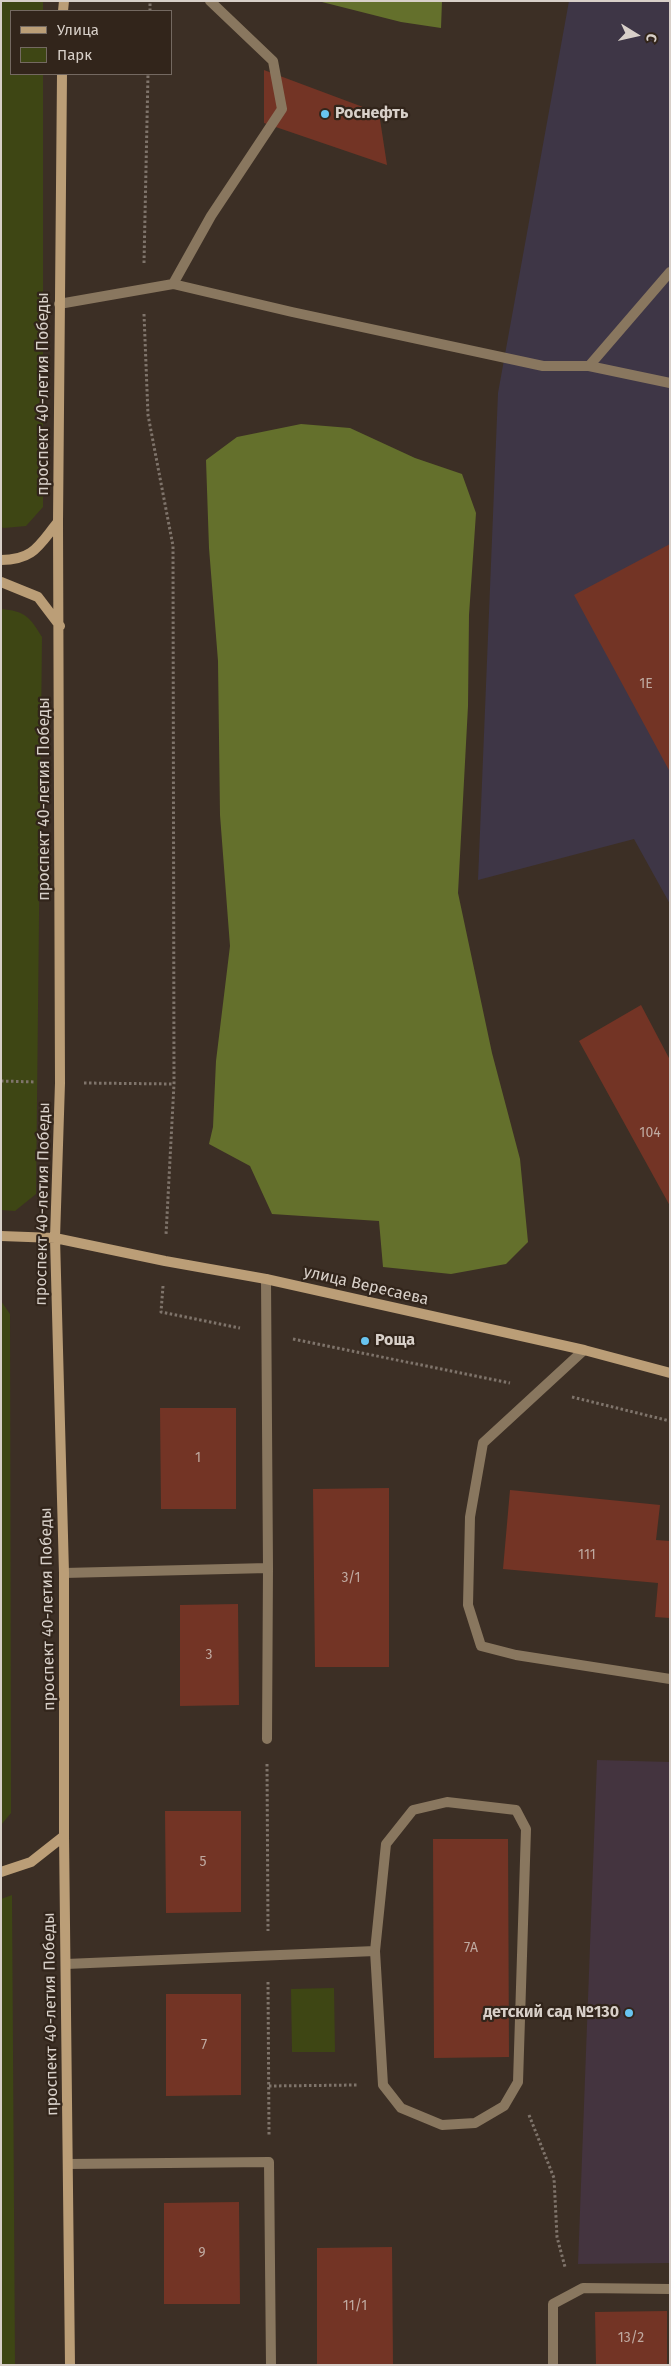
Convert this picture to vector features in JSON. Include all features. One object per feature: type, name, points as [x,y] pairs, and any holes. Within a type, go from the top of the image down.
[{"type":"main road","name":"проспект 40-летия Победы","points":[[62,75],[58,522],[60,626],[60,1083],[54,1238],[64,1573],[64,1836],[70,2365]]},
{"type":"main road","points":[[1,560],[18,560],[36,550],[58,522]]},
{"type":"main road","points":[[1,582],[21,588],[38,597],[60,626]]},
{"type":"main road","name":"улица Вересаева","points":[[1,1236],[54,1238],[165,1261],[266,1279],[584,1350],[670,1373]]},
{"type":"main road","points":[[1,1872],[31,1862],[64,1836]]},
{"type":"lane","points":[[173,284],[211,216],[282,109],[273,61],[210,1]]},
{"type":"lane","points":[[589,366],[670,272]]},
{"type":"lane","points":[[59,304],[173,284],[292,312],[543,366],[589,366],[670,383]]},
{"type":"lane","points":[[266,1279],[267,1739]]},
{"type":"lane","points":[[584,1350],[483,1444],[470,1517],[468,1606],[481,1646],[516,1655],[670,1679]]},
{"type":"lane","points":[[64,1573],[268,1568]]},
{"type":"lane","points":[[447,1802],[516,1810],[526,1829],[518,2082],[504,2106],[475,2123],[442,2125],[401,2108],[383,2085],[374,1951],[386,1844],[413,1810],[447,1802]]},
{"type":"lane","points":[[66,1964],[374,1951]]},
{"type":"lane","points":[[68,2164],[269,2162],[271,2365]]},
{"type":"lane","points":[[553,2365],[553,2304],[583,2288],[670,2288]]},
{"type":"path","points":[[148,75],[143,289],[148,415],[173,546],[174,1084],[165,1261]]},
{"type":"path","points":[[1,1081],[174,1084]]},
{"type":"path","points":[[161,1312],[542,1389],[670,1421]]},
{"type":"path","points":[[269,2086],[383,2085]]},
{"type":"path","points":[[514,2088],[531,2118],[554,2178],[556,2237],[572,2294]]},
{"type":"shaded area","points":[[569,1],[670,1],[670,904],[634,839],[478,880],[498,393]]},
{"type":"shaded area","name":"детский сад №130","points":[[597,1760],[670,1762],[670,2263],[578,2264]]},
{"type":"green space","points":[[1,1],[43,1],[43,10],[10,10],[10,75],[43,75],[43,507],[26,526],[1,527]]},
{"type":"green space","points":[[318,1],[442,1],[441,28],[401,22]]},
{"type":"green space","points":[[301,424],[350,428],[415,458],[462,474],[476,513],[469,615],[468,706],[458,893],[492,1053],[520,1159],[528,1242],[506,1264],[451,1274],[383,1267],[379,1221],[272,1214],[250,1166],[209,1144],[213,1127],[216,1061],[230,946],[220,815],[218,661],[209,548],[206,460],[237,437]]},
{"type":"green space","points":[[1,609],[16,611],[26,616],[34,624],[42,637],[36,1194],[15,1211],[1,1210]]},
{"type":"green space","points":[[1,1301],[10,1314],[11,1813],[1,1825]]},
{"type":"green space","points":[[12,1895],[15,2365],[1,2365],[1,1899]]},
{"type":"green space","points":[[334,1988],[335,2052],[292,2052],[291,1989]]},
{"type":"building","points":[[264,70],[379,113],[387,165],[264,123]]},
{"type":"building","points":[[670,544],[670,772],[574,595]]},
{"type":"building","points":[[641,1005],[670,1060],[670,1206],[579,1041]]},
{"type":"building","points":[[160,1408],[236,1408],[236,1509],[161,1509]]},
{"type":"building","points":[[389,1488],[389,1667],[315,1667],[313,1489]]},
{"type":"building","points":[[510,1490],[660,1505],[656,1540],[670,1541],[670,1618],[655,1617],[658,1583],[503,1569]]},
{"type":"building","points":[[238,1604],[239,1705],[180,1706],[180,1605]]},
{"type":"building","points":[[165,1811],[241,1811],[241,1912],[166,1913]]},
{"type":"building","points":[[433,1839],[508,1839],[509,2057],[434,2058]]},
{"type":"building","points":[[166,1994],[241,1994],[241,2095],[166,2096]]},
{"type":"building","points":[[239,2202],[240,2304],[164,2304],[164,2203]]},
{"type":"building","points":[[392,2247],[393,2365],[317,2365],[317,2248]]},
{"type":"building","points":[[667,2311],[667,2365],[596,2365],[595,2312]]},
{"type":"place","name":"Роснефть","points":[[325,114]]},
{"type":"place","name":"Роща","points":[[365,1341]]},
{"type":"place","name":"детский сад №130","points":[[629,2013]]}]
